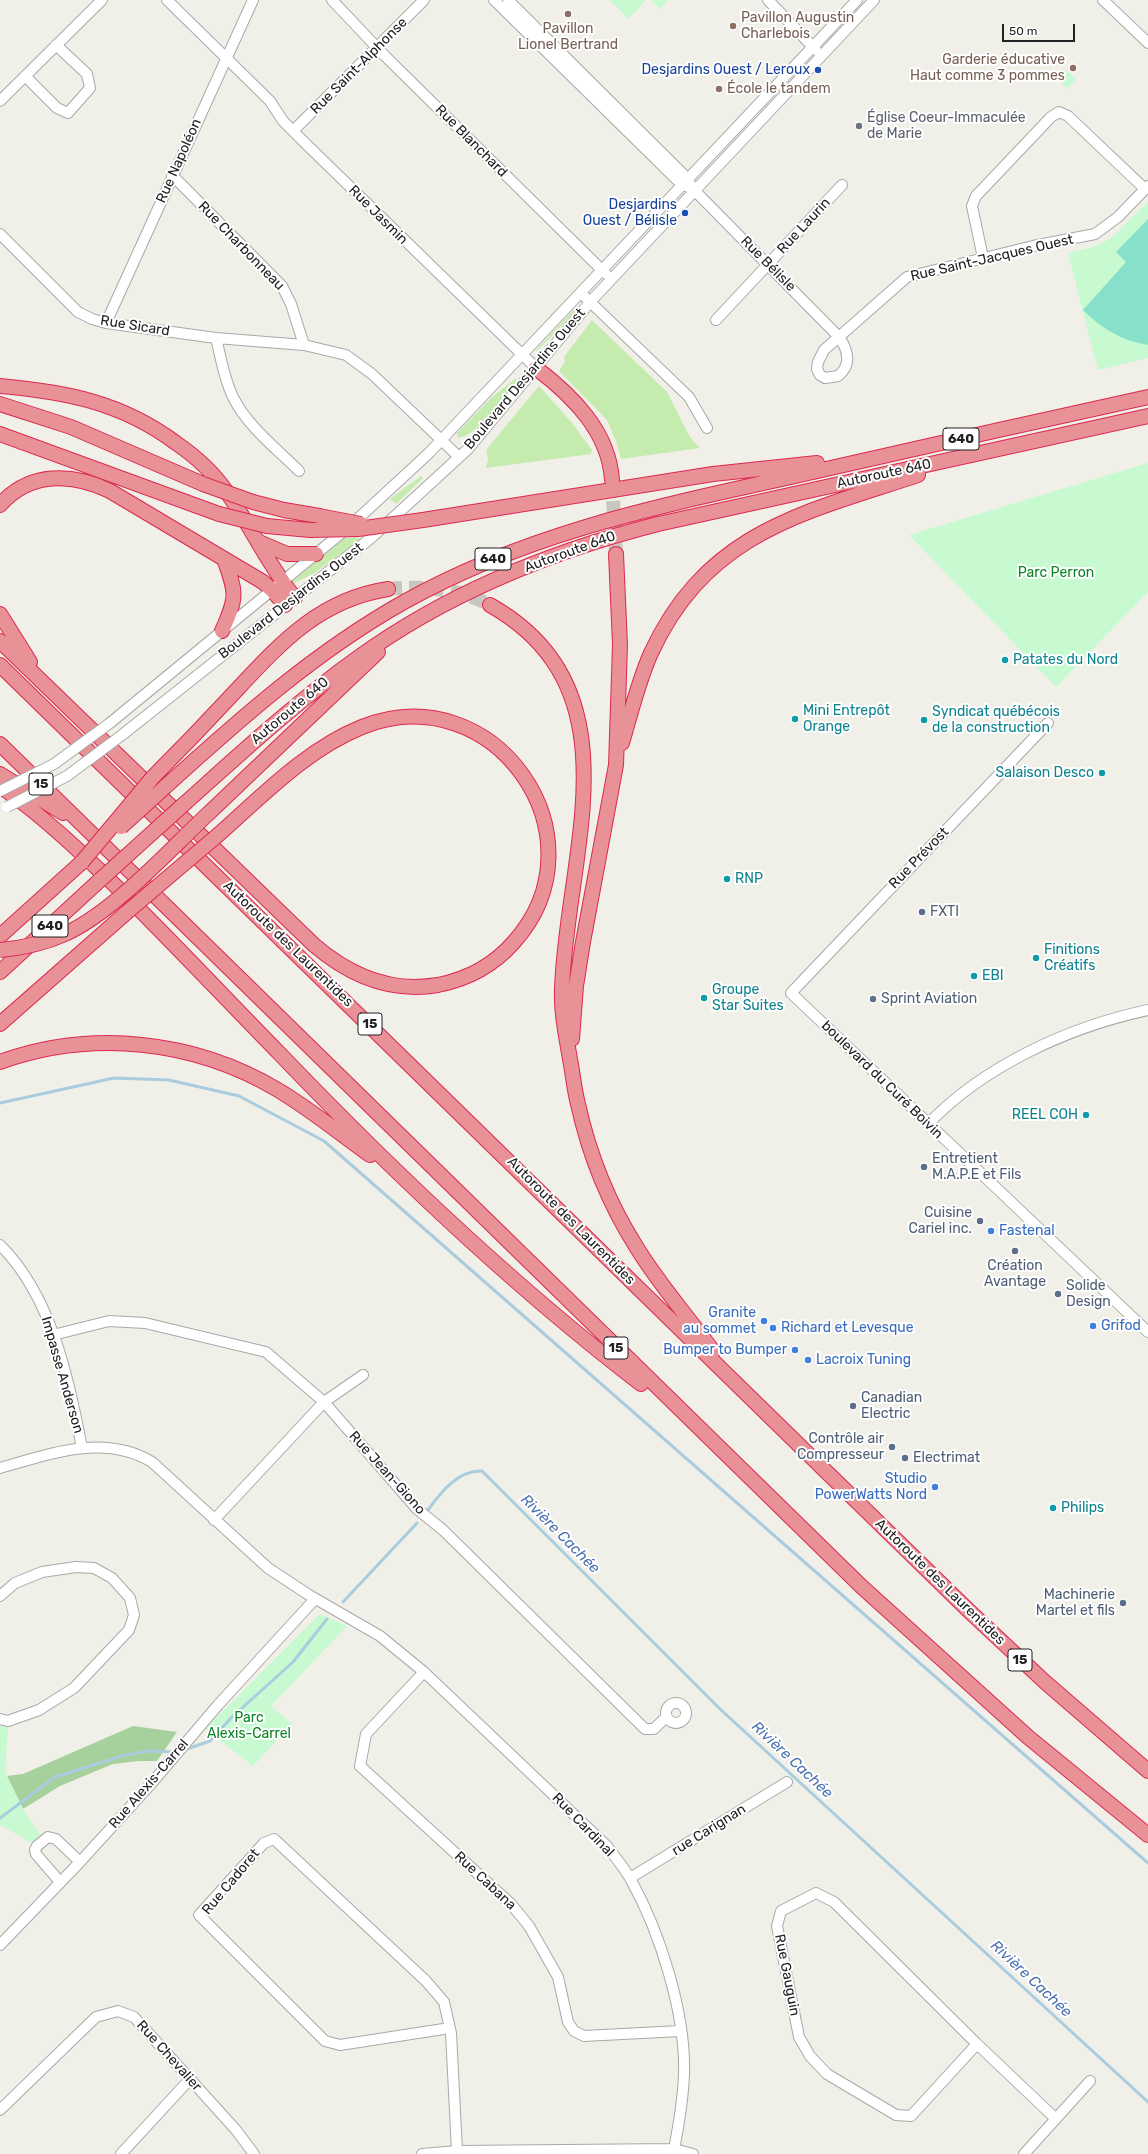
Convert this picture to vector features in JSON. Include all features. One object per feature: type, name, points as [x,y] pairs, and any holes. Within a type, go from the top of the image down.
[{"type":"highway","points":[[536,368],[546,376],[595,427],[607,450],[612,480]]},
{"type":"highway","points":[[0,386],[83,398],[108,405],[151,425],[186,450],[228,493],[259,542],[277,586],[290,602]]},
{"type":"highway","name":"Autoroute 640","points":[[0,936],[265,698],[322,654],[387,612],[455,575],[532,543],[607,520],[881,456],[1148,397]]},
{"type":"highway","points":[[0,404],[36,414],[90,434],[203,484],[253,502],[284,510],[375,527]]},
{"type":"highway","name":"Autoroute 640","points":[[0,972],[255,740],[313,691],[360,656],[404,627],[449,602],[514,571],[553,555],[624,532],[853,480],[973,456],[1148,416]]},
{"type":"highway","points":[[0,434],[219,514],[267,526],[310,530],[344,530],[375,527],[713,474],[881,456]]},
{"type":"highway","points":[[570,1059],[579,964],[616,765],[641,679],[656,643],[677,608],[717,563],[752,538],[806,512],[973,456]]},
{"type":"highway","points":[[0,505],[14,492],[35,481],[58,477],[78,479],[110,491],[224,559],[277,586]]},
{"type":"highway","points":[[259,542],[287,554],[316,554]]},
{"type":"highway","points":[[616,554],[620,645],[616,765]]},
{"type":"highway","points":[[222,631],[232,607],[235,594],[224,559]]},
{"type":"highway","points":[[82,862],[154,776],[270,655],[306,622],[322,611],[347,598],[388,588]]},
{"type":"highway","points":[[490,605],[524,627],[546,650],[567,683],[580,722],[584,755],[584,786],[562,990],[564,1029],[578,1104],[586,1136],[602,1181],[620,1218],[646,1261],[738,1385]]},
{"type":"highway","points":[[0,614],[42,681]]},
{"type":"highway","points":[[0,950],[43,942],[66,933],[87,922],[132,885],[404,627]]},
{"type":"highway","points":[[0,641],[42,681],[314,945],[343,966],[370,980],[400,986],[432,986],[459,979],[483,968],[503,954],[525,930],[540,901],[548,869],[548,838],[542,811],[530,785],[518,767],[495,745],[478,733],[462,726],[432,718],[404,717],[383,720],[342,736],[297,766],[218,835],[126,914],[0,1024]]},
{"type":"highway","name":"Autoroute des Laurentides","points":[[0,665],[1016,1656],[1148,1771]]},
{"type":"highway","name":"15","points":[[0,744],[826,1553],[921,1642],[1028,1737],[1148,1835]]},
{"type":"highway","points":[[0,774],[82,825]]},
{"type":"highway","points":[[0,786],[48,821],[101,871],[328,1104],[409,1183],[577,1334],[692,1422]]},
{"type":"highway","points":[[0,1062],[53,1048],[101,1043],[162,1047],[207,1057],[248,1074],[293,1099],[409,1183]]},
{"type":"street","points":[[0,101],[102,0]]},
{"type":"street","name":"Rue Jasmin","points":[[167,0],[225,59],[270,101],[283,121],[522,357],[536,368]]},
{"type":"street","name":"Rue Napoléon","points":[[106,323],[172,175],[253,0]]},
{"type":"street","name":"Rue Blanchard","points":[[332,0],[376,48],[612,279]]},
{"type":"street","name":"Rue Saint-Alphonse","points":[[294,131],[424,0]]},
{"type":"street","name":"Rue Bélisle","points":[[494,0],[552,51]]},
{"type":"street","name":"Rue Bélisle","points":[[508,0],[552,51],[677,180],[686,182],[840,338]]},
{"type":"street","points":[[768,0],[822,56]]},
{"type":"street","name":"Boulevard Desjardins Ouest","points":[[0,791],[54,764],[110,722],[350,526],[442,441],[857,0]]},
{"type":"street","name":"Boulevard Desjardins Ouest","points":[[4,809],[67,776],[122,735],[371,538],[482,433],[591,302],[874,0]]},
{"type":"street","points":[[1103,0],[1148,43]]},
{"type":"street","points":[[25,76],[57,108],[68,113],[74,108],[90,88],[87,74],[56,45]]},
{"type":"street","points":[[983,258],[972,206],[976,196],[1051,117],[1059,112],[1068,116],[1146,187]]},
{"type":"street","name":"Rue Charbonneau","points":[[172,175],[282,286],[291,304],[304,345]]},
{"type":"street","name":"Rue Laurin","points":[[716,320],[842,185]]},
{"type":"street","name":"Rue Saint-Jacques Ouest","points":[[840,338],[907,277],[983,258],[1095,234],[1118,217],[1146,187]]},
{"type":"street","name":"Rue Sicard","points":[[0,234],[78,312],[92,319],[106,323],[216,338],[304,345]]},
{"type":"street","points":[[581,293],[689,397],[707,428]]},
{"type":"street","points":[[216,338],[224,372],[234,398],[250,422],[299,471]]},
{"type":"street","points":[[304,345],[346,355],[372,374],[458,456]]},
{"type":"street","name":"Rue Prévost","points":[[791,993],[1048,723]]},
{"type":"street","name":"boulevard du Curé Boivin","points":[[791,993],[1148,1332]]},
{"type":"street","points":[[928,1124],[964,1091],[1022,1056],[1095,1025],[1148,1010]]},
{"type":"street","name":"Impasse Anderson","points":[[0,1244],[36,1292],[53,1335],[82,1448]]},
{"type":"street","name":"Rue Jean-Giono","points":[[53,1335],[109,1321],[146,1323],[266,1352],[324,1402],[417,1509],[443,1530],[645,1729],[654,1729],[666,1717]]},
{"type":"street","points":[[214,1520],[324,1402],[363,1375]]},
{"type":"street","name":"Rue Cardinal","points":[[0,1468],[82,1448],[112,1448],[146,1458],[164,1472],[214,1520],[268,1568],[315,1599],[380,1636],[424,1672],[606,1845],[630,1878],[656,1933],[671,1983],[680,2031],[684,2073],[682,2108],[674,2149]]},
{"type":"street","points":[[0,1596],[15,1583],[42,1572],[76,1567],[94,1568],[112,1578],[130,1598],[134,1615],[129,1630],[74,1688],[39,1710],[8,1721],[0,1719]]},
{"type":"street","name":"Rue Alexis-Carrel","points":[[0,1945],[80,1862],[150,1785],[218,1705],[315,1599]]},
{"type":"street","name":"Rue Cabana","points":[[424,1672],[366,1734],[360,1766],[511,1904],[529,1926],[558,1977],[568,2022],[574,2031],[584,2036],[680,2031]]},
{"type":"street","name":"rue Carignan","points":[[630,1878],[788,1782]]},
{"type":"street","points":[[60,1882],[36,1854],[37,1846],[48,1837],[52,1837],[80,1862]]},
{"type":"street","name":"Rue Cadoret","points":[[450,2028],[340,2045],[325,2041],[199,1915],[264,1843],[274,1839],[426,1981],[444,2002],[450,2028],[457,2150]]},
{"type":"street","name":"Rue Gauguin","points":[[977,2044],[911,2116],[896,2115],[827,2074],[810,2056],[799,2037],[777,1926],[781,1911],[816,1894],[834,1902],[977,2044],[1056,2119]]},
{"type":"street","name":"Rue Chevalier","points":[[0,2110],[96,2017],[118,2011],[134,2017],[236,2130],[254,2154]]},
{"type":"street","points":[[121,2154],[190,2079]]},
{"type":"street","points":[[1024,2154],[1090,2081]]},
{"type":"street","points":[[422,2154],[457,2150],[674,2149],[692,2154]]},
{"type":"green space","points":[[609,0],[646,0],[629,19]]},
{"type":"green space","points":[[651,0],[668,0],[660,9]]},
{"type":"green space","points":[[1066,70],[1076,79],[1067,89],[1058,79]]},
{"type":"green space","points":[[1148,202],[1148,358],[1098,370],[1068,253],[1093,247],[1110,239]]},
{"type":"green space","points":[[1148,219],[1148,345],[1129,340],[1112,333],[1083,310],[1126,262],[1116,252]]},
{"type":"green space","points":[[575,308],[577,310],[537,351],[536,350]]},
{"type":"green space","points":[[592,320],[667,392],[690,437],[700,448],[621,459],[616,441],[607,420],[559,371],[565,361],[564,357]]},
{"type":"green space","points":[[515,379],[517,380],[490,415],[481,424],[472,432],[464,436],[457,437],[457,433],[492,397]]},
{"type":"green space","points":[[539,386],[573,424],[592,450],[591,454],[486,468],[488,459],[486,450]]},
{"type":"green space","name":"Parc Perron","points":[[1148,463],[1148,592],[1056,687],[909,535]]},
{"type":"green space","points":[[421,476],[423,478],[396,504],[390,499]]},
{"type":"green space","points":[[355,537],[361,539],[313,574],[294,583],[293,581],[345,538]]},
{"type":"green space","name":"Parc Alexis-Carrel","points":[[320,1614],[347,1626],[271,1706],[292,1724],[253,1766],[205,1729]]},
{"type":"green space","points":[[0,1726],[8,1727],[5,1772],[23,1809],[42,1837],[37,1846],[0,1825]]},
{"type":"green space","points":[[133,1726],[177,1732],[157,1761],[139,1761],[113,1764],[60,1786],[23,1809],[7,1776],[23,1774]]},
{"type":"waterway","points":[[0,1103],[114,1078],[169,1080],[239,1096],[324,1141],[1148,1863]]},
{"type":"waterway","name":"Rivière Cachée","points":[[428,1510],[444,1489],[451,1483],[465,1474],[482,1471],[720,1709],[1148,2102]]},
{"type":"waterway","name":"Rivière Cachée","points":[[343,1602],[417,1523]]},
{"type":"waterway","name":"Rivière Cachée","points":[[184,1750],[210,1741],[231,1718],[293,1662],[327,1619]]},
{"type":"waterway","name":"Rivière Cachée","points":[[0,1818],[55,1777],[125,1755],[149,1751],[175,1752]]},
{"type":"tunnel","points":[[612,480],[616,554]]},
{"type":"tunnel","points":[[388,589],[428,588],[466,595],[490,605]]},
{"type":"place","name":"Pavillon Lionel Bertrand","points":[[568,14]]},
{"type":"place","name":"Pavillon Augustin Charlebois","points":[[733,26]]},
{"type":"place","name":"Garderie éducative Haut comme 3 pommes","points":[[1073,68]]},
{"type":"place","name":"Desjardins Ouest / Leroux","points":[[818,70]]},
{"type":"place","name":"École le tandem","points":[[719,89]]},
{"type":"place","name":"Église Coeur-Immaculée de Marie","points":[[859,126]]},
{"type":"place","name":"Desjardins Ouest / Bélisle","points":[[685,213]]},
{"type":"place","name":"Patates du Nord","points":[[1005,660]]},
{"type":"place","name":"Mini Entrepôt Orange","points":[[795,719]]},
{"type":"place","name":"Syndicat québécois de la construction","points":[[924,720]]},
{"type":"place","name":"Salaison Desco","points":[[1102,773]]},
{"type":"place","name":"RNP","points":[[727,879]]},
{"type":"place","name":"FXTI","points":[[922,912]]},
{"type":"place","name":"Finitions Créatifs","points":[[1036,958]]},
{"type":"place","name":"EBI","points":[[974,976]]},
{"type":"place","name":"Groupe Star Suites","points":[[704,998]]},
{"type":"place","name":"Sprint Aviation","points":[[873,999]]},
{"type":"place","name":"REEL COH","points":[[1086,1115]]},
{"type":"place","name":"Entretient M.A.P.E et Fils","points":[[924,1167]]},
{"type":"place","name":"Cuisine Cariel inc.","points":[[980,1221]]},
{"type":"place","name":"Fastenal","points":[[991,1231]]},
{"type":"place","name":"Création Avantage","points":[[1015,1251]]},
{"type":"place","name":"Solide Design","points":[[1058,1294]]},
{"type":"place","name":"Granite au sommet","points":[[764,1321]]},
{"type":"place","name":"Grifod","points":[[1093,1326]]},
{"type":"place","name":"Richard et Levesque","points":[[773,1328]]},
{"type":"place","name":"Bumper to Bumper","points":[[795,1350]]},
{"type":"place","name":"Lacroix Tuning","points":[[808,1360]]},
{"type":"place","name":"Canadian Electric","points":[[853,1406]]},
{"type":"place","name":"Contrôle air Compresseur","points":[[892,1447]]},
{"type":"place","name":"Electrimat","points":[[905,1458]]},
{"type":"place","name":"Studio PowerWatts Nord","points":[[935,1487]]},
{"type":"place","name":"Philips","points":[[1053,1508]]},
{"type":"place","name":"Machinerie Martel et fils","points":[[1123,1603]]}]
